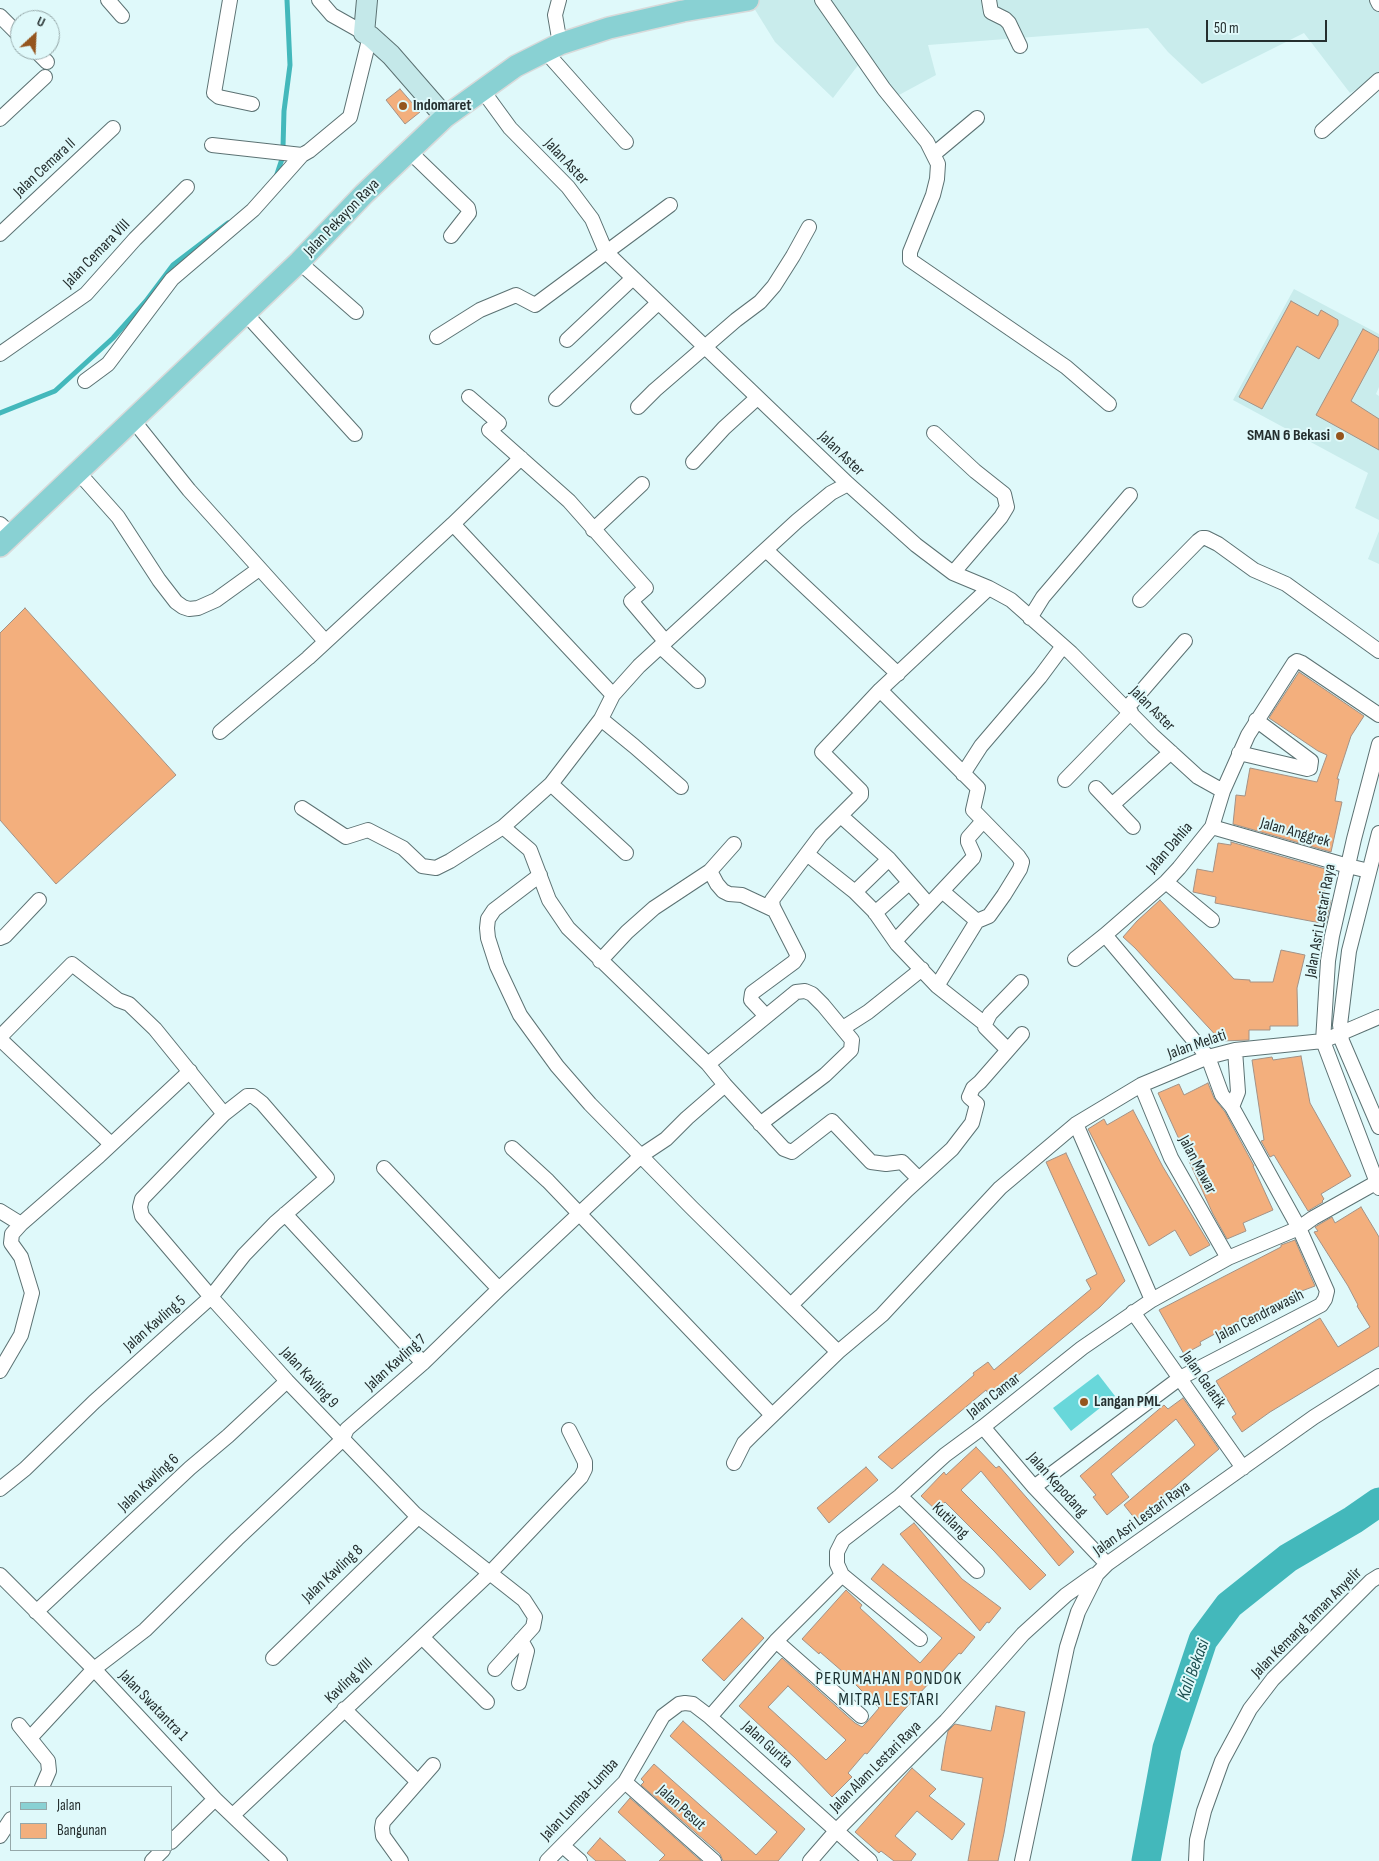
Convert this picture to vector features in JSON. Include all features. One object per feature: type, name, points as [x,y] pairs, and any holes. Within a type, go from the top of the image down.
[{"type":"main road","name":"Jalan Pekayon Raya","points":[[4,535],[78,472],[133,420],[299,262],[364,194],[445,117],[516,66],[552,48],[609,28],[683,11],[748,0]]},
{"type":"street","points":[[108,0],[122,16]]},
{"type":"street","points":[[230,0],[214,93],[219,97],[252,104]]},
{"type":"street","points":[[319,0],[332,15],[367,34],[391,55],[445,117]]},
{"type":"street","points":[[85,381],[108,364],[172,279],[253,210],[302,155],[310,151],[350,117],[367,34],[367,0]]},
{"type":"street","points":[[559,0],[555,15],[552,48],[626,142]]},
{"type":"street","points":[[822,0],[884,89],[928,142],[938,164],[937,178],[910,252],[910,260],[1066,367],[1109,404]]},
{"type":"street","points":[[989,0],[991,12],[1009,23],[1020,46]]},
{"type":"street","points":[[1377,0],[1379,4]]},
{"type":"street","points":[[0,16],[10,26]]},
{"type":"street","points":[[0,119],[45,77]]},
{"type":"street","points":[[1322,131],[1379,80]]},
{"type":"street","name":"Jalan Aster","points":[[482,91],[510,128],[568,187],[592,219],[606,252],[848,484],[916,545],[953,573],[989,588],[1011,600],[1063,646],[1198,777],[1223,791]]},
{"type":"street","points":[[934,154],[977,118]]},
{"type":"street","name":"Jalan Cemara II","points":[[0,234],[113,128]]},
{"type":"street","points":[[212,145],[302,155]]},
{"type":"street","points":[[409,151],[468,208],[469,213],[450,236]]},
{"type":"street","name":"Jalan Cemara VIII","points":[[0,354],[86,294],[136,239],[187,188]]},
{"type":"street","points":[[437,337],[480,310],[516,295],[535,305],[670,205]]},
{"type":"street","points":[[638,407],[655,390],[765,297],[794,256],[809,227]]},
{"type":"street","points":[[299,262],[356,312]]},
{"type":"street","points":[[567,340],[632,278]]},
{"type":"street","points":[[556,399],[658,303]]},
{"type":"street","points":[[245,313],[355,434]]},
{"type":"street","points":[[469,397],[499,423],[489,430],[570,501],[593,530],[646,588],[631,601],[663,644],[698,681]]},
{"type":"street","points":[[693,462],[724,428],[757,398]]},
{"type":"street","points":[[133,420],[189,490],[325,642]]},
{"type":"street","points":[[934,433],[975,471],[1004,494],[1007,507],[1001,517],[953,573]]},
{"type":"street","points":[[220,732],[325,642],[453,524],[520,458]]},
{"type":"street","points":[[78,472],[118,517],[158,580],[176,602],[183,607],[189,609],[198,608],[216,600],[259,569]]},
{"type":"street","points":[[593,530],[642,484]]},
{"type":"street","points":[[302,808],[346,837],[368,830],[404,848],[422,866],[436,868],[450,861],[503,827],[551,784],[600,719],[613,695],[639,666],[797,521],[831,493],[848,484]]},
{"type":"street","points":[[1030,618],[1043,598],[1130,495]]},
{"type":"street","points":[[453,524],[613,695]]},
{"type":"street","points":[[1140,600],[1198,541],[1206,538],[1218,544],[1254,570],[1286,584],[1379,651]]},
{"type":"street","points":[[766,550],[898,674]]},
{"type":"street","points":[[766,1016],[751,1000],[752,994],[794,962],[798,956],[774,910],[772,900],[821,835],[860,797],[861,791],[822,752],[880,690],[989,588]]},
{"type":"street","points":[[1065,780],[1129,710],[1186,641]]},
{"type":"street","points":[[963,774],[981,746],[1063,646]]},
{"type":"street","name":"Jalan Dahlia","points":[[1075,959],[1166,882],[1212,827],[1223,791],[1239,752],[1256,720],[1291,666],[1297,662],[1302,663],[1379,715]]},
{"type":"street","points":[[880,690],[978,788],[973,810],[1022,862],[1020,869],[1004,895],[988,916],[977,921],[937,986]]},
{"type":"street","points":[[600,719],[681,787]]},
{"type":"street","points":[[1239,752],[1307,770],[1310,768],[1311,761],[1256,720]]},
{"type":"street","name":"Jalan Asri Lestari Raya","points":[[1378,1184],[1323,1041],[1328,960],[1348,866],[1373,789],[1379,744]]},
{"type":"street","points":[[1112,804],[1171,752]]},
{"type":"street","points":[[551,784],[626,853]]},
{"type":"street","points":[[1096,788],[1133,827]]},
{"type":"street","points":[[842,816],[889,859],[929,905]]},
{"type":"street","points":[[895,941],[973,858],[974,855],[968,838],[983,821]]},
{"type":"street","points":[[503,827],[530,850],[549,900],[568,928],[708,1064],[725,1086],[784,1149],[792,1152],[832,1120],[871,1162],[886,1164],[902,1162],[919,1179]]},
{"type":"street","name":"Jalan Anggrek","points":[[1212,827],[1348,866],[1369,870]]},
{"type":"street","name":"Jalan Asri Lestari Raya","points":[[1379,833],[1377,848],[1369,870],[1350,951],[1340,1033],[1379,1127]]},
{"type":"street","points":[[600,961],[627,932],[654,908],[710,871],[734,844]]},
{"type":"street","points":[[807,854],[855,892],[875,913],[895,941],[937,986],[985,1024],[985,1027],[1007,1049]]},
{"type":"street","points":[[855,892],[889,859]]},
{"type":"street","points":[[710,871],[723,891],[729,894],[742,895],[774,910]]},
{"type":"street","points":[[540,874],[494,910],[488,919],[488,938],[497,966],[520,1015],[557,1066],[590,1104],[838,1352]]},
{"type":"street","points":[[1166,882],[1212,920]]},
{"type":"street","points":[[875,913],[909,883]]},
{"type":"street","points":[[942,891],[977,921]]},
{"type":"street","points":[[0,938],[5,936],[39,900]]},
{"type":"street","points":[[1104,935],[1208,1057]]},
{"type":"street","points":[[110,1144],[0,1038],[72,964],[118,1000],[129,1004],[155,1029],[224,1114]]},
{"type":"street","points":[[843,1028],[868,1012],[922,969]]},
{"type":"street","points":[[985,1024],[990,1014],[1021,982]]},
{"type":"street","points":[[708,1064],[796,992],[805,991],[812,994],[843,1028],[852,1040],[851,1050],[826,1075],[760,1124]]},
{"type":"street","name":"Jalan Melati","points":[[734,1463],[744,1442],[838,1352],[882,1315],[1000,1188],[1076,1124],[1141,1085],[1208,1057],[1235,1050],[1323,1041],[1379,1017]]},
{"type":"street","points":[[791,1306],[919,1179],[952,1149],[972,1123],[977,1104],[969,1097],[973,1088],[1022,1034]]},
{"type":"street","points":[[1232,1107],[1238,1092],[1235,1050]]},
{"type":"street","name":"Jalan Cendrawasih","points":[[1034,1487],[1180,1378],[1282,1323],[1321,1305],[1325,1299],[1327,1290],[1299,1228],[1232,1107],[1222,1095],[1208,1057]]},
{"type":"street","points":[[0,1371],[21,1335],[32,1293],[20,1257],[11,1243],[12,1234],[190,1071]]},
{"type":"street","name":"Jalan Mawar","points":[[1141,1085],[1171,1158],[1228,1258]]},
{"type":"street","name":"Jalan Kavling 7","points":[[30,1738],[94,1669],[145,1630],[237,1539],[342,1440],[347,1429],[424,1363],[499,1288],[642,1156],[666,1139],[687,1118],[725,1086]]},
{"type":"street","name":"Jalan Kavling 9","points":[[327,1178],[262,1103],[256,1098],[247,1096],[224,1114],[142,1199],[140,1207],[142,1216],[211,1297],[342,1440],[418,1517],[524,1600],[535,1616],[532,1627],[495,1669]]},
{"type":"street","points":[[1076,1124],[1152,1300]]},
{"type":"street","points":[[512,1148],[532,1165],[580,1214],[772,1416]]},
{"type":"street","points":[[384,1168],[499,1288]]},
{"type":"street","name":"Jalan Kavling 5","points":[[0,1489],[25,1469],[94,1402],[211,1297],[244,1255],[285,1214],[327,1178]]},
{"type":"street","name":"Jalan Camar","points":[[842,1575],[837,1564],[837,1552],[842,1540],[900,1496],[945,1455],[984,1427],[1082,1348],[1152,1300],[1228,1258],[1299,1228],[1313,1218],[1378,1184]]},
{"type":"street","points":[[0,1210],[21,1224]]},
{"type":"street","points":[[285,1214],[424,1363]]},
{"type":"street","name":"Jalan Gelatik","points":[[1133,1312],[1243,1468]]},
{"type":"street","name":"Jalan Asri Lestari Raya","points":[[1022,1861],[1067,1647],[1078,1612],[1102,1569],[1314,1417],[1379,1376]]},
{"type":"street","name":"Jalan Kavling 6","points":[[36,1612],[287,1380]]},
{"type":"street","name":"Jalan Kepodang","points":[[984,1427],[1102,1569]]},
{"type":"street","name":"Kavling VIII","points":[[233,1815],[490,1573],[581,1477],[586,1462],[569,1430]]},
{"type":"street","name":"Kutilang","points":[[900,1496],[977,1571]]},
{"type":"street","name":"Jalan Kavling 8","points":[[272,1658],[418,1517]]},
{"type":"street","name":"Jalan Alam Lestari Raya","points":[[810,1861],[836,1831],[946,1721],[1036,1621],[1066,1595],[1102,1569]]},
{"type":"street","name":"Jalan Swatantra 1","points":[[0,1575],[94,1669],[216,1799],[280,1861]]},
{"type":"street","points":[[710,1717],[776,1641],[842,1575],[920,1638]]},
{"type":"street","name":"Jalan Kemang Taman Anyelir","points":[[1196,1861],[1197,1840],[1204,1811],[1222,1761],[1250,1709],[1272,1678],[1371,1581],[1379,1576]]},
{"type":"street","points":[[422,1637],[487,1702]]},
{"type":"street","points":[[519,1683],[526,1651],[521,1640]]},
{"type":"street","points":[[776,1641],[860,1716]]},
{"type":"street","name":"Jalan Gurita","points":[[668,1711],[679,1704],[693,1704],[710,1717],[870,1861]]},
{"type":"street","points":[[344,1709],[418,1782]]},
{"type":"street","name":"Jalan Lumba-Lumba","points":[[547,1861],[625,1782],[660,1720],[668,1711]]},
{"type":"street","points":[[19,1725],[48,1761],[49,1771],[44,1785]]},
{"type":"street","points":[[401,1861],[383,1836],[383,1822],[433,1765]]},
{"type":"street","name":"Jalan Pesut","points":[[625,1782],[714,1861]]},
{"type":"street","points":[[172,1841],[216,1799]]},
{"type":"street","points":[[0,1836],[10,1821]]},
{"type":"street","points":[[563,1846],[580,1861]]},
{"type":"street","points":[[152,1861],[162,1851]]},
{"type":"shaded area","points":[[749,0],[1379,0],[1379,77],[1350,93],[1304,33],[1202,84],[1168,52],[1148,28],[928,45],[936,75],[899,95],[862,60],[833,98],[775,42]]},
{"type":"shaded area","name":"SMAN 6 Bekasi","points":[[1294,289],[1379,334],[1379,387],[1376,394],[1379,396],[1379,520],[1355,508],[1368,473],[1233,400]]},
{"type":"shaded area","points":[[1379,531],[1379,564],[1368,559]]},
{"type":"shaded area","name":"Langan PML","points":[[1098,1374],[1115,1396],[1071,1431],[1053,1408]]},
{"type":"building","name":"Indomaret","points":[[400,89],[420,112],[405,124],[386,100]]},
{"type":"building","points":[[1291,301],[1318,316],[1321,310],[1338,320],[1338,325],[1319,359],[1297,346],[1262,409],[1239,397]]},
{"type":"building","points":[[1363,329],[1379,338],[1379,349],[1351,401],[1379,419],[1379,450],[1316,415]]},
{"type":"building","points":[[25,608],[176,775],[56,884],[0,820],[0,633]]},
{"type":"building","points":[[1299,672],[1364,716],[1351,736],[1337,779],[1339,779],[1335,801],[1342,802],[1331,852],[1233,824],[1236,795],[1245,796],[1250,768],[1317,782],[1327,755],[1269,718]]},
{"type":"building","points":[[1231,842],[1329,870],[1323,899],[1331,900],[1326,924],[1215,903],[1216,897],[1193,892],[1197,869],[1213,872],[1218,843],[1231,845]]},
{"type":"building","points":[[1160,900],[1234,979],[1250,980],[1250,982],[1273,982],[1281,950],[1305,955],[1297,988],[1298,1026],[1270,1026],[1270,1030],[1249,1030],[1249,1040],[1221,1041],[1123,937]]},
{"type":"building","points":[[1301,1056],[1310,1103],[1351,1176],[1321,1194],[1324,1199],[1323,1202],[1308,1211],[1274,1155],[1270,1157],[1261,1141],[1264,1140],[1252,1060],[1272,1057],[1273,1060]]},
{"type":"building","points":[[1208,1083],[1214,1098],[1225,1112],[1254,1166],[1273,1210],[1243,1223],[1246,1231],[1227,1239],[1213,1214],[1158,1093],[1179,1084],[1184,1095]]},
{"type":"building","points":[[1133,1110],[1163,1167],[1210,1245],[1190,1256],[1175,1230],[1149,1246],[1088,1129],[1104,1119],[1107,1125]]},
{"type":"building","points":[[1066,1153],[1125,1281],[1100,1307],[1008,1384],[990,1396],[986,1390],[892,1469],[878,1457],[974,1375],[973,1373],[988,1362],[994,1370],[1091,1289],[1086,1280],[1097,1274],[1046,1162]]},
{"type":"building","points":[[1361,1207],[1379,1237],[1379,1346],[1270,1412],[1242,1432],[1232,1417],[1236,1414],[1216,1381],[1320,1318],[1338,1347],[1370,1327],[1357,1306],[1348,1286],[1314,1232],[1318,1231],[1315,1227],[1332,1217],[1335,1223]]},
{"type":"building","points":[[1295,1240],[1315,1286],[1298,1291],[1235,1323],[1200,1342],[1201,1345],[1184,1354],[1159,1310],[1281,1247],[1281,1245]]},
{"type":"building","points":[[1183,1398],[1219,1449],[1136,1520],[1124,1505],[1195,1445],[1176,1419],[1111,1474],[1129,1497],[1107,1515],[1093,1497],[1096,1495],[1080,1476],[1164,1405],[1168,1409]]},
{"type":"building","points":[[976,1447],[996,1468],[999,1466],[1074,1552],[1059,1566],[981,1471],[961,1490],[1046,1575],[1030,1590],[945,1502],[937,1511],[921,1496],[944,1472],[946,1475]]},
{"type":"building","points":[[866,1467],[878,1480],[829,1523],[817,1508]]},
{"type":"building","points":[[914,1523],[962,1579],[1001,1608],[980,1631],[900,1534]]},
{"type":"building","points":[[883,1564],[975,1637],[961,1654],[959,1653],[903,1711],[867,1754],[865,1753],[848,1773],[852,1777],[832,1797],[795,1758],[739,1706],[782,1658],[855,1723],[862,1727],[879,1708],[843,1672],[802,1639],[846,1590],[862,1605],[860,1608],[920,1663],[942,1638],[871,1579]],"holes":[[[788,1686],[846,1740],[826,1760],[768,1707]]]},
{"type":"building","points":[[742,1618],[764,1638],[724,1681],[702,1660]]},
{"type":"building","points":[[996,1706],[1025,1712],[1004,1833],[998,1861],[968,1861],[983,1778],[941,1770],[945,1745],[948,1731],[955,1724],[991,1731]]},
{"type":"building","points":[[683,1721],[805,1829],[778,1861],[723,1861],[720,1854],[641,1785],[644,1782],[641,1779],[654,1764],[756,1855],[777,1832],[670,1736]]},
{"type":"building","points":[[912,1768],[936,1789],[929,1796],[965,1824],[952,1840],[917,1811],[895,1836],[916,1854],[911,1861],[894,1861],[881,1851],[879,1853],[855,1832]]},
{"type":"building","points":[[630,1798],[701,1861],[659,1861],[665,1855],[618,1812]]},
{"type":"building","points":[[600,1838],[626,1861],[596,1861],[587,1853]]},
{"type":"waterway","points":[[283,147],[284,111],[290,65],[287,0]]},
{"type":"waterway","points":[[276,177],[282,159]]},
{"type":"waterway","points":[[0,413],[55,391],[113,338],[146,301],[173,265],[228,223]]},
{"type":"waterway","name":"Kali Bekasi","points":[[1146,1861],[1167,1748],[1203,1640],[1229,1605],[1288,1558],[1353,1520],[1379,1502]]},
{"type":"place","name":"Indomaret","points":[[403,106]]},
{"type":"place","name":"SMAN 6 Bekasi","points":[[1340,436]]},
{"type":"place","name":"Langan PML","points":[[1084,1402]]},
{"type":"district","name":"PERUMAHAN PONDOK MITRA LESTARI","points":[[889,1689]]}]
